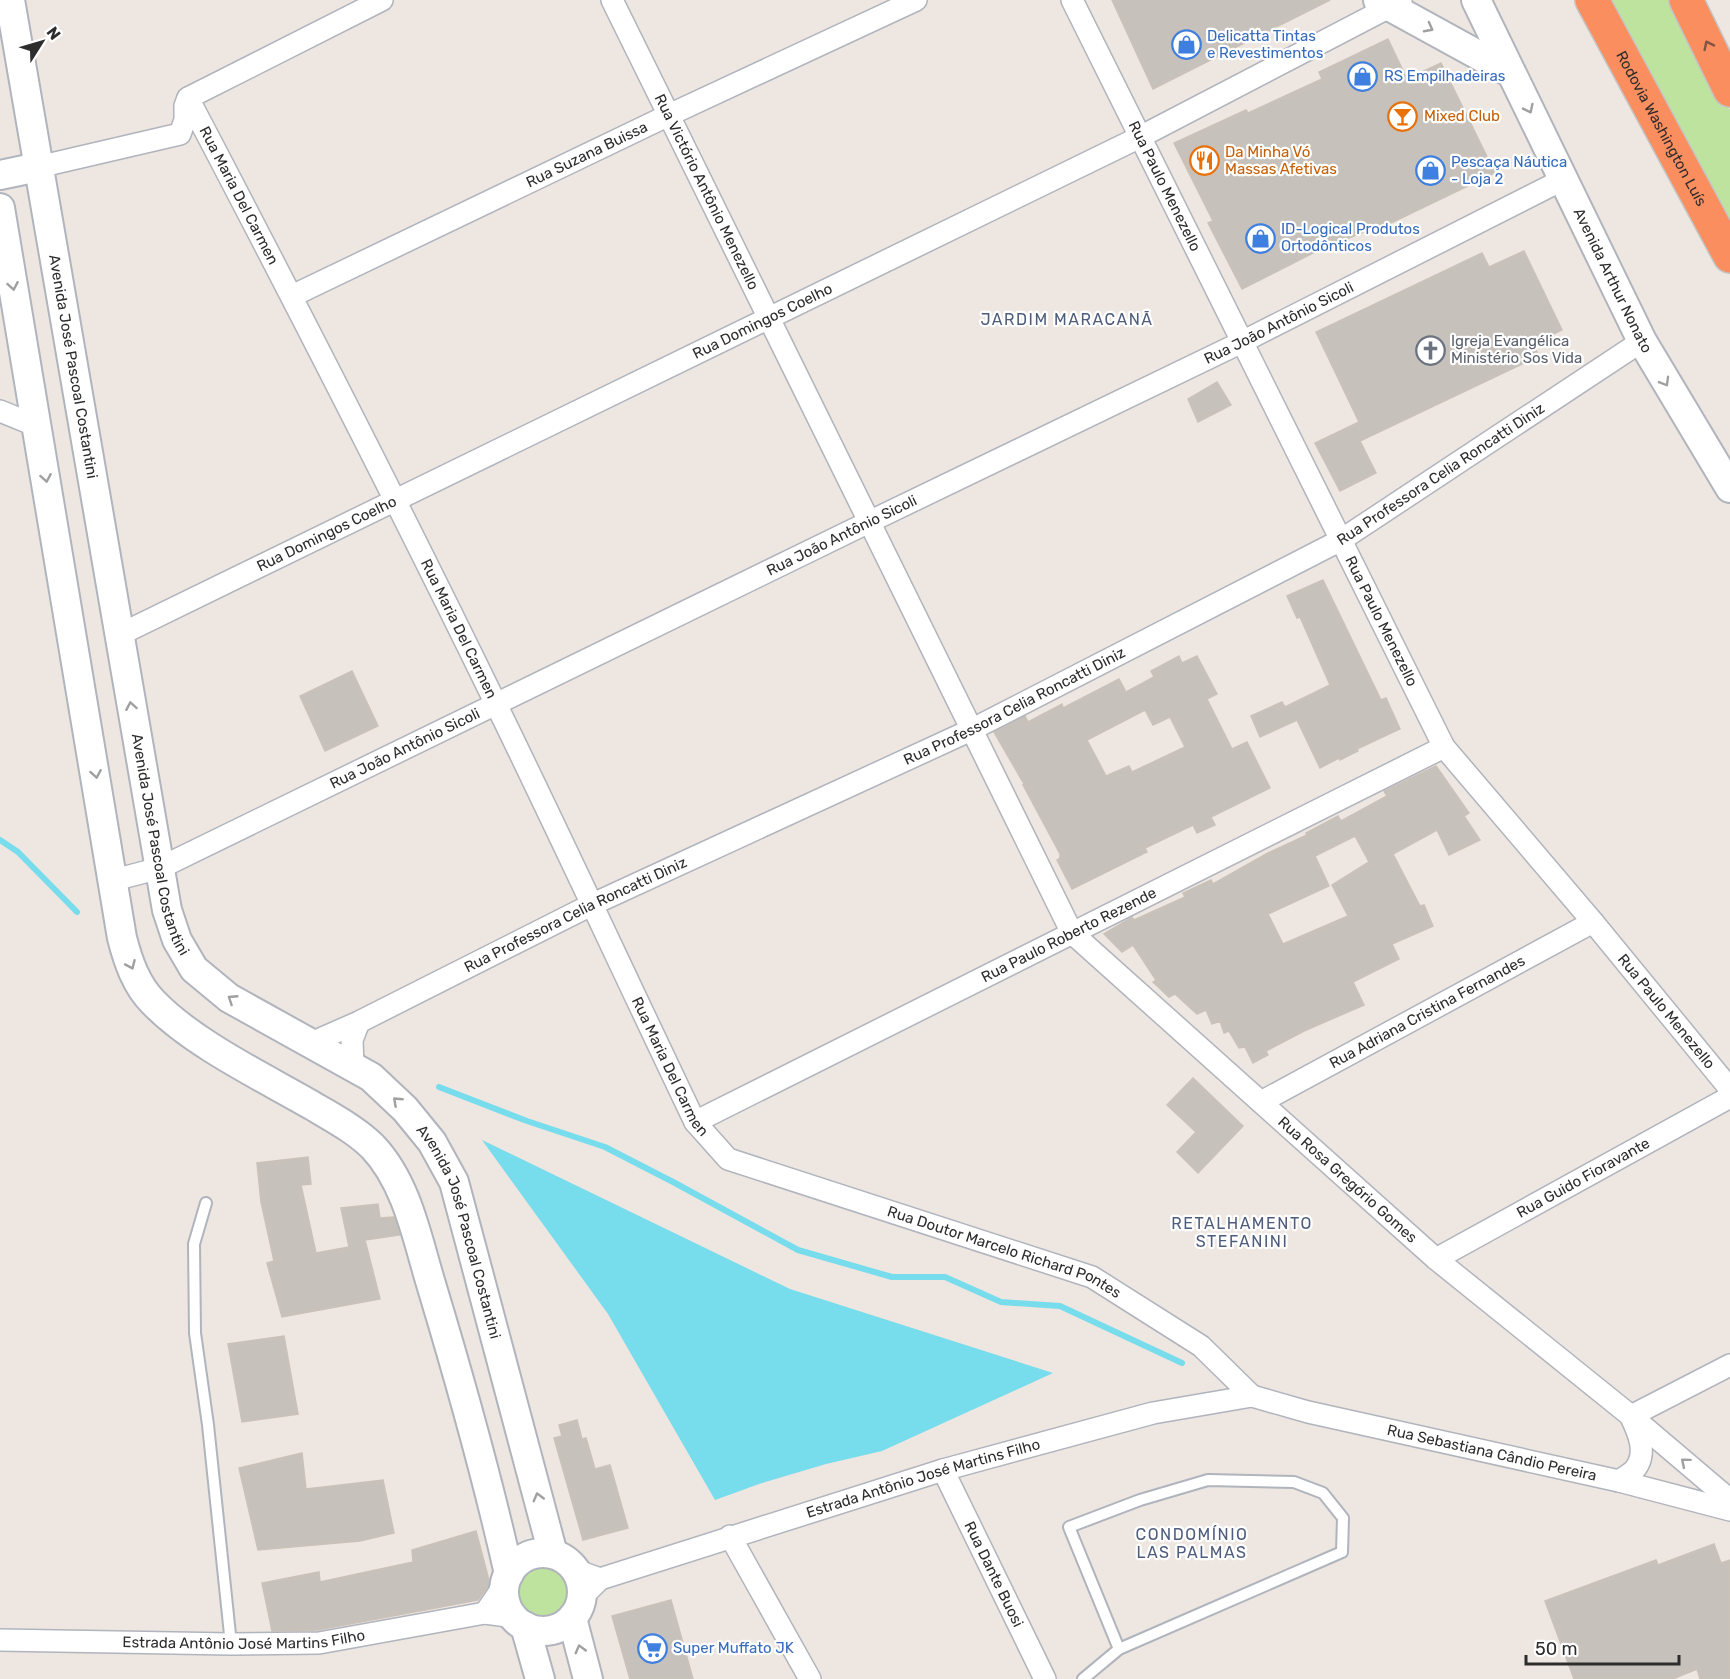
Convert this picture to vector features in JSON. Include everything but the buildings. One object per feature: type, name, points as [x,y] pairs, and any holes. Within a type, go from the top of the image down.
[{"type":"highway","name":"Rodovia Washington Luís","points":[[1592,0],[1730,256]]},
{"type":"highway","points":[[1686,0],[1730,90]]},
{"type":"main road","name":"Avenida José Pascoal Costantini","points":[[10,0],[167,910],[177,940],[194,969],[229,998],[371,1077],[405,1109],[432,1142],[454,1182],[576,1584],[588,1679]]},
{"type":"main road","name":"Avenida Arthur Nonato","points":[[1476,0],[1641,341],[1730,488]]},
{"type":"main road","points":[[1390,2],[1511,73]]},
{"type":"main road","points":[[0,175],[38,167]]},
{"type":"main road","points":[[0,208],[122,938],[129,965],[152,1001],[180,1025],[211,1046],[341,1122],[372,1147],[396,1179],[409,1212],[461,1382],[507,1579],[506,1601],[520,1622],[540,1679]]},
{"type":"main road","points":[[507,1579],[516,1563],[527,1556],[540,1553],[576,1584],[562,1626],[550,1630],[537,1630],[520,1622]]},
{"type":"street","points":[[38,167],[180,134],[185,120],[185,106],[188,98],[382,0]]},
{"type":"street","name":"Rua Victório Antônio Menezello","points":[[612,0],[1071,933]]},
{"type":"street","name":"Rua Suzana Buissa","points":[[292,296],[669,115],[916,0]]},
{"type":"street","name":"Rua Paulo Menezello","points":[[1072,0],[1444,747],[1593,922],[1730,1089]]},
{"type":"street","name":"Rua Domingos Coelho","points":[[119,635],[1140,136],[1390,2]]},
{"type":"street","name":"Rua Maria Del Carmen","points":[[188,98],[396,501],[496,703],[695,1122],[728,1159]]},
{"type":"street","name":"Rua João Antônio Sicoli","points":[[114,880],[160,868],[1242,342],[1564,179]]},
{"type":"street","name":"Rua Professora Celia Roncatti Diniz","points":[[311,1043],[360,1022],[591,905],[971,730],[1341,540],[1641,341]]},
{"type":"street","points":[[0,411],[37,426]]},
{"type":"street","name":"Rua Paulo Roberto Rezende","points":[[695,1122],[1444,747]]},
{"type":"street","name":"Rua Adriana Cristina Fernandes","points":[[1261,1102],[1593,922]]},
{"type":"street","name":"Rua Rosa Gregório Gomes","points":[[1071,933],[1436,1259],[1631,1416],[1730,1500]]},
{"type":"street","points":[[353,1066],[352,1040],[360,1022]]},
{"type":"street","name":"Rua Guido Fioravante","points":[[1436,1259],[1730,1097]]},
{"type":"street","name":"Rua Doutor Marcelo Richard Pontes","points":[[728,1159],[1092,1277],[1201,1346],[1252,1396]]},
{"type":"street","points":[[1619,1481],[1635,1468],[1641,1457],[1641,1438],[1631,1416],[1730,1365]]},
{"type":"street","name":"Estrada Antônio José Martins Filho","points":[[576,1584],[943,1470],[1153,1413],[1252,1396]]},
{"type":"street","name":"Rua Sebastiana Cândio Pereira","points":[[1252,1396],[1308,1412],[1619,1481],[1730,1510]]},
{"type":"street","name":"Rua Dante Buosi","points":[[943,1470],[1046,1679]]},
{"type":"street","points":[[730,1536],[810,1679]]},
{"type":"street","points":[[485,1613],[507,1579]]},
{"type":"street","name":"Estrada Antônio José Martins Filho","points":[[0,1640],[231,1644],[319,1643],[485,1613],[520,1622]]},
{"type":"lane","points":[[206,1203],[194,1244],[195,1333],[209,1437],[231,1644]]},
{"type":"lane","points":[[1083,1679],[1119,1649],[1342,1552],[1342,1518],[1323,1493],[1294,1482],[1208,1480],[1140,1500],[1070,1527],[1119,1649]]},
{"type":"green space","points":[[1607,0],[1675,0],[1730,110],[1730,233]]},
{"type":"green space","points":[[537,1564],[547,1564],[557,1568],[565,1576],[569,1591],[565,1606],[557,1614],[547,1618],[537,1618],[527,1614],[519,1606],[515,1596],[515,1586],[519,1576],[527,1568]]},
{"type":"water","points":[[482,1140],[790,1289],[1053,1373],[882,1451],[826,1464],[715,1500],[608,1314]]},
{"type":"waterway","points":[[0,840],[18,852],[77,912]]},
{"type":"waterway","points":[[439,1087],[527,1121],[605,1147],[798,1250],[892,1277],[945,1277],[1001,1302],[1060,1306],[1182,1363]]},
{"type":"place","name":"Delicatta Tintas e Revestimentos","points":[[1186,45]]},
{"type":"place","name":"RS Empilhadeiras","points":[[1363,76]]},
{"type":"place","name":"Mixed Club","points":[[1403,116]]},
{"type":"place","name":"Da Minha Vó Massas Afetivas","points":[[1204,161]]},
{"type":"place","name":"Pescaça Náutica - Loja 2","points":[[1430,171]]},
{"type":"place","name":"ID-Logical Produtos Ortodônticos","points":[[1260,238]]},
{"type":"place","name":"Igreja Evangélica Ministério Sos Vida","points":[[1430,350]]},
{"type":"place","name":"Super Muffato JK","points":[[652,1648]]},
{"type":"district","name":"JARDIM MARACANÃ","points":[[1067,319]]},
{"type":"district","name":"RETALHAMENTO STEFANINI","points":[[1242,1232]]},
{"type":"district","name":"CONDOMÍNIO LAS PALMAS","points":[[1192,1543]]}]
